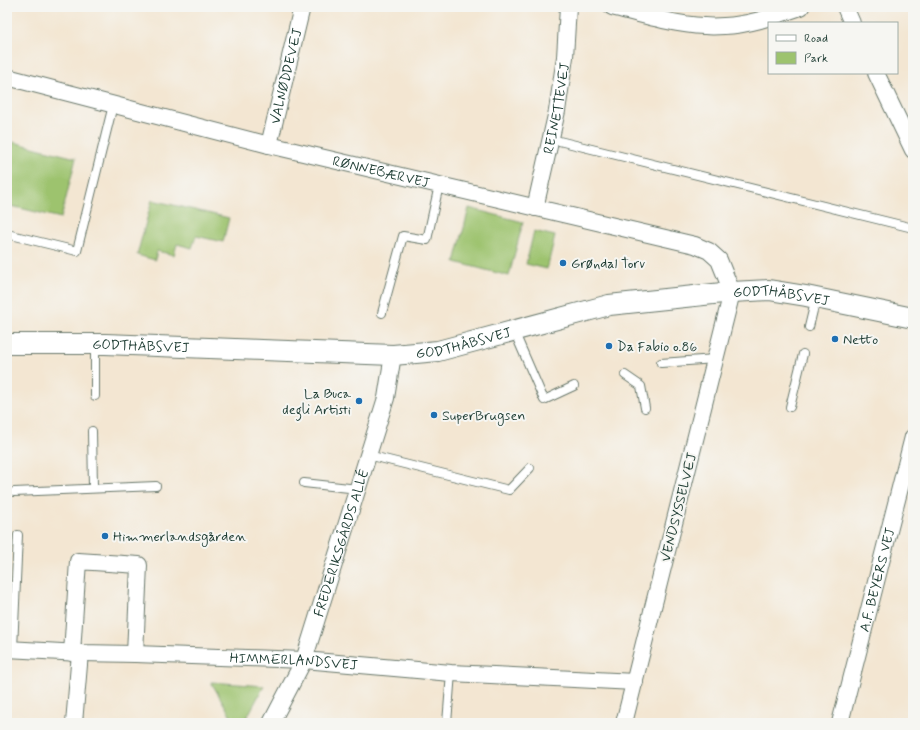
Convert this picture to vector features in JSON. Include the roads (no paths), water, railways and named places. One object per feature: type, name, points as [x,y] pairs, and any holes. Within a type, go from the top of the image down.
[{"type":"street","name":"VALNØDDEVEJ","points":[[269,145],[302,7]]},
{"type":"street","name":"REINETTEVEJ","points":[[535,208],[557,111],[565,57],[568,7]]},
{"type":"street","points":[[612,7],[686,25],[724,26],[766,19],[802,7]]},
{"type":"street","points":[[845,7],[852,22]]},
{"type":"street","points":[[877,74],[909,132],[913,150]]},
{"type":"street","name":"RØNNEBÆRVEJ","points":[[7,77],[269,145],[695,245],[709,251],[719,260],[732,292]]},
{"type":"street","name":"GODTHÅBSVEJ","points":[[7,344],[95,344],[393,355],[438,351],[608,304],[732,292],[769,290],[913,318]]},
{"type":"street","name":"VENDSYSSELVEJ","points":[[624,723],[732,292]]},
{"type":"street","name":"FREDERIKSGÅRDS ALLÉ","points":[[271,723],[304,660],[386,398],[393,355]]},
{"type":"street","name":"A.F. BEYERS VEJ","points":[[840,723],[911,456],[913,437]]},
{"type":"street","points":[[74,723],[78,561],[140,565],[135,654]]},
{"type":"street","name":"HIMMERLANDSVEJ","points":[[10,649],[76,653],[304,660],[451,673],[635,682]]},
{"type":"lane","points":[[7,234],[77,251],[112,105]]},
{"type":"lane","points":[[551,139],[913,228]]},
{"type":"lane","points":[[382,313],[403,236],[427,240],[438,185]]},
{"type":"lane","points":[[809,327],[816,298]]},
{"type":"lane","points":[[513,330],[544,400],[574,386]]},
{"type":"lane","points":[[95,344],[95,396]]},
{"type":"lane","points":[[790,407],[803,354]]},
{"type":"lane","points":[[661,363],[715,359]]},
{"type":"lane","points":[[625,375],[640,386],[645,408]]},
{"type":"lane","points":[[92,431],[93,487]]},
{"type":"lane","points":[[368,455],[509,490],[530,468]]},
{"type":"lane","points":[[304,483],[358,489]]},
{"type":"lane","points":[[14,492],[93,487],[156,486]]},
{"type":"lane","points":[[10,649],[18,535]]},
{"type":"lane","points":[[447,723],[451,673]]},
{"type":"place","name":"Grøndal Torv","points":[[563,263]]},
{"type":"place","name":"Netto","points":[[835,339]]},
{"type":"place","name":"Da Fabio o.86","points":[[609,346]]},
{"type":"place","name":"La Buca degli Artisti","points":[[359,401]]},
{"type":"place","name":"SuperBrugsen","points":[[434,415]]},
{"type":"place","name":"Himmerlandsgården","points":[[105,536]]}]
